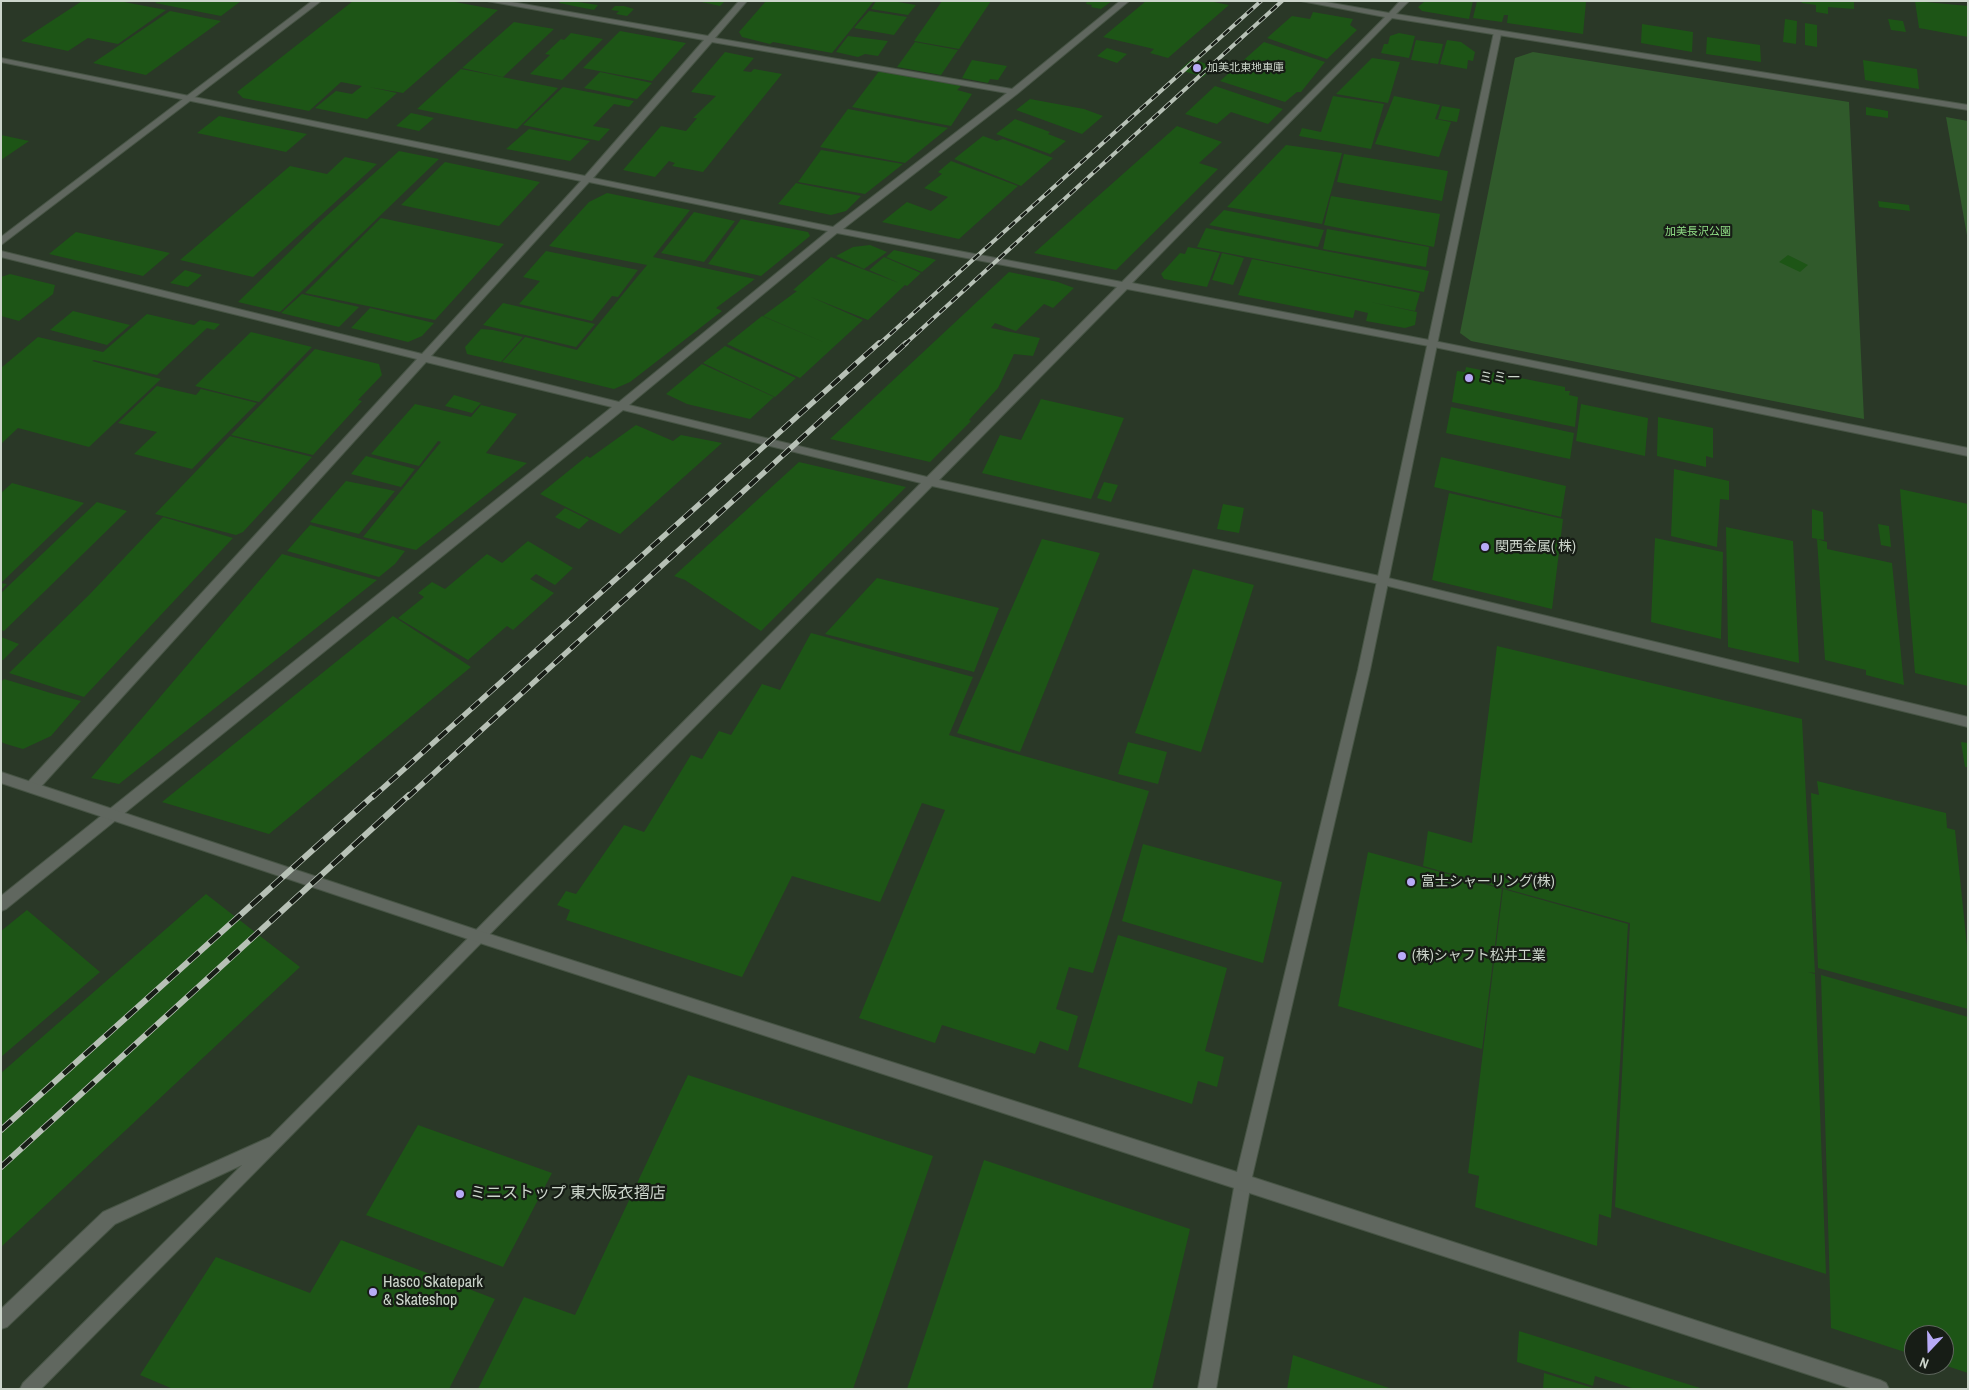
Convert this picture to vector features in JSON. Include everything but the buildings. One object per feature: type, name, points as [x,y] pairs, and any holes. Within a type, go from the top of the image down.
[{"type":"street","points":[[1,242],[317,1]]},
{"type":"street","points":[[491,1],[1014,92]]},
{"type":"street","points":[[32,787],[588,178],[743,1]]},
{"type":"street","points":[[1,905],[621,406],[835,230],[1014,92],[1124,1]]},
{"type":"street","points":[[1305,1],[1497,34],[1968,108]]},
{"type":"street","points":[[29,1389],[480,937],[931,482],[1123,284],[1405,1]]},
{"type":"street","points":[[1207,1389],[1243,1182],[1384,581],[1497,34]]},
{"type":"street","points":[[1,60],[588,178],[835,230],[1434,344],[1968,452]]},
{"type":"street","points":[[1,254],[931,482],[1384,581],[1968,722]]},
{"type":"street","points":[[1,777],[480,937],[1880,1389]]},
{"type":"street","points":[[1,1320],[109,1218],[278,1140]]},
{"type":"green space","name":"加美長沢公園","points":[[1533,52],[1849,102],[1864,419],[1471,341],[1460,333],[1515,58]]},
{"type":"green space","points":[[1946,117],[1968,121],[1968,241]]},
{"type":"railway","points":[[878,345],[1261,1]]},
{"type":"railway","points":[[904,345],[1282,1]]},
{"type":"railway","points":[[373,797],[879,343]]},
{"type":"railway","points":[[408,797],[906,343]]},
{"type":"railway","points":[[1,1130],[374,795]]},
{"type":"railway","points":[[1,1167],[409,795]]},
{"type":"place","name":"加美北東地車庫","points":[[1197,68]]},
{"type":"place","name":"ミミー","points":[[1469,378]]},
{"type":"place","name":"関西金属( 株)","points":[[1485,547]]},
{"type":"place","name":"富士シャーリング(株)","points":[[1411,882]]},
{"type":"place","name":"(株)シャフト松井工業","points":[[1402,956]]},
{"type":"place","name":"ミニストップ 東大阪衣摺店","points":[[460,1194]]},
{"type":"place","name":"Hasco Skatepark & Skateshop","points":[[373,1292]]}]
